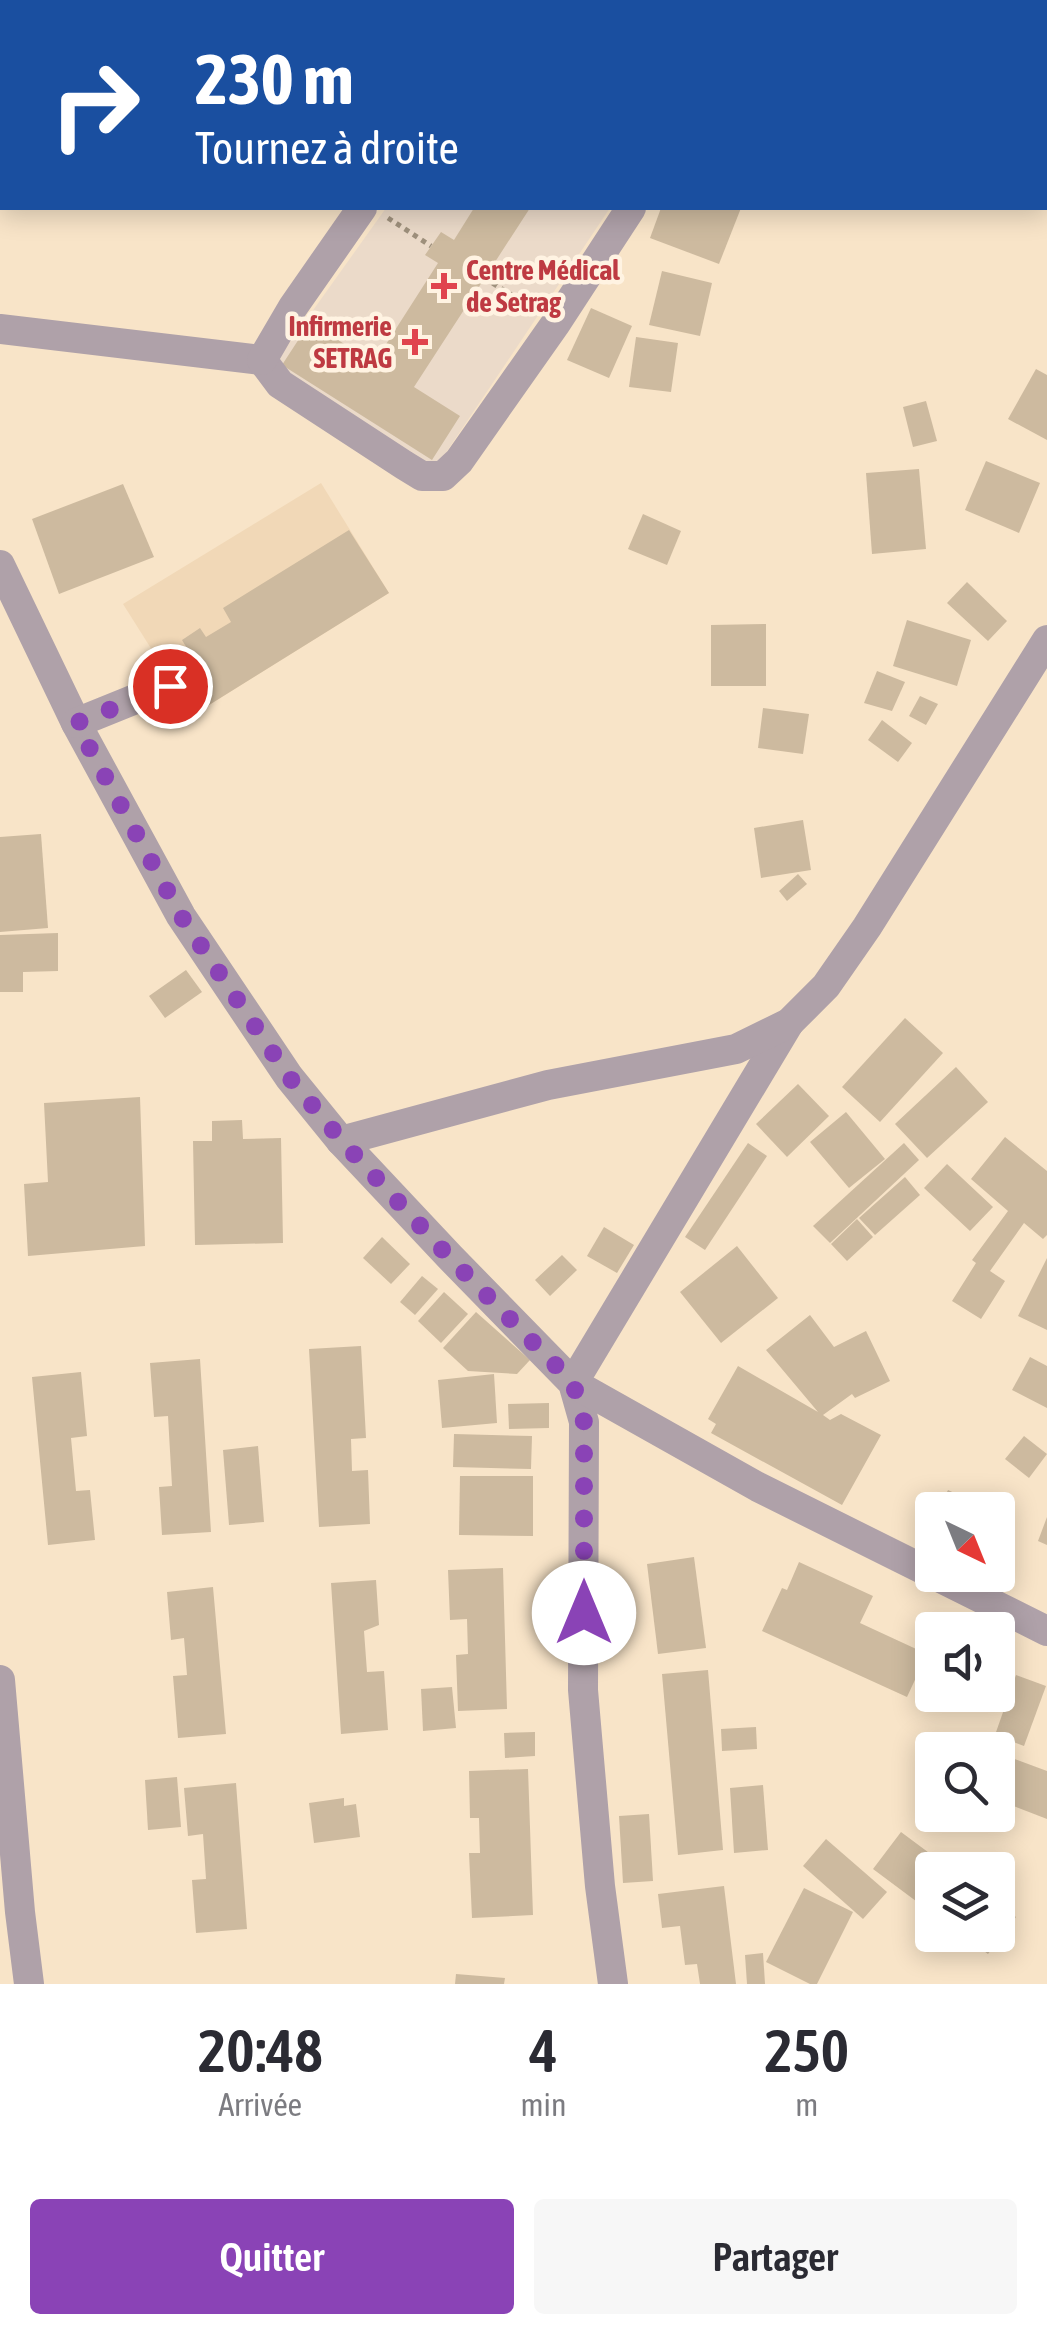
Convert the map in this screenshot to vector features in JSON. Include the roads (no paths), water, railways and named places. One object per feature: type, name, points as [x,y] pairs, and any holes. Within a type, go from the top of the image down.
[{"type":"street","points":[[262,360],[280,384],[404,465],[422,476],[444,476],[459,461],[556,323],[629,210]]},
{"type":"street","points":[[262,360],[293,307],[375,212]]},
{"type":"street","points":[[0,329],[262,360]]},
{"type":"street","points":[[0,564],[76,723],[181,916],[289,1077],[450,1258],[573,1383],[758,1488],[1047,1631]]},
{"type":"street","points":[[613,1984],[583,1690],[584,1422],[573,1383],[789,1023],[826,986],[867,927],[1047,640]]},
{"type":"street","points":[[76,723],[170,686]]},
{"type":"street","points":[[342,1141],[548,1085],[736,1049],[789,1023]]},
{"type":"street","points":[[0,1680],[29,1984]]},
{"type":"place","name":"Centre Médical de Setrag","points":[[444,286]]},
{"type":"place","name":"Infirmerie SETRAG","points":[[415,342]]}]
